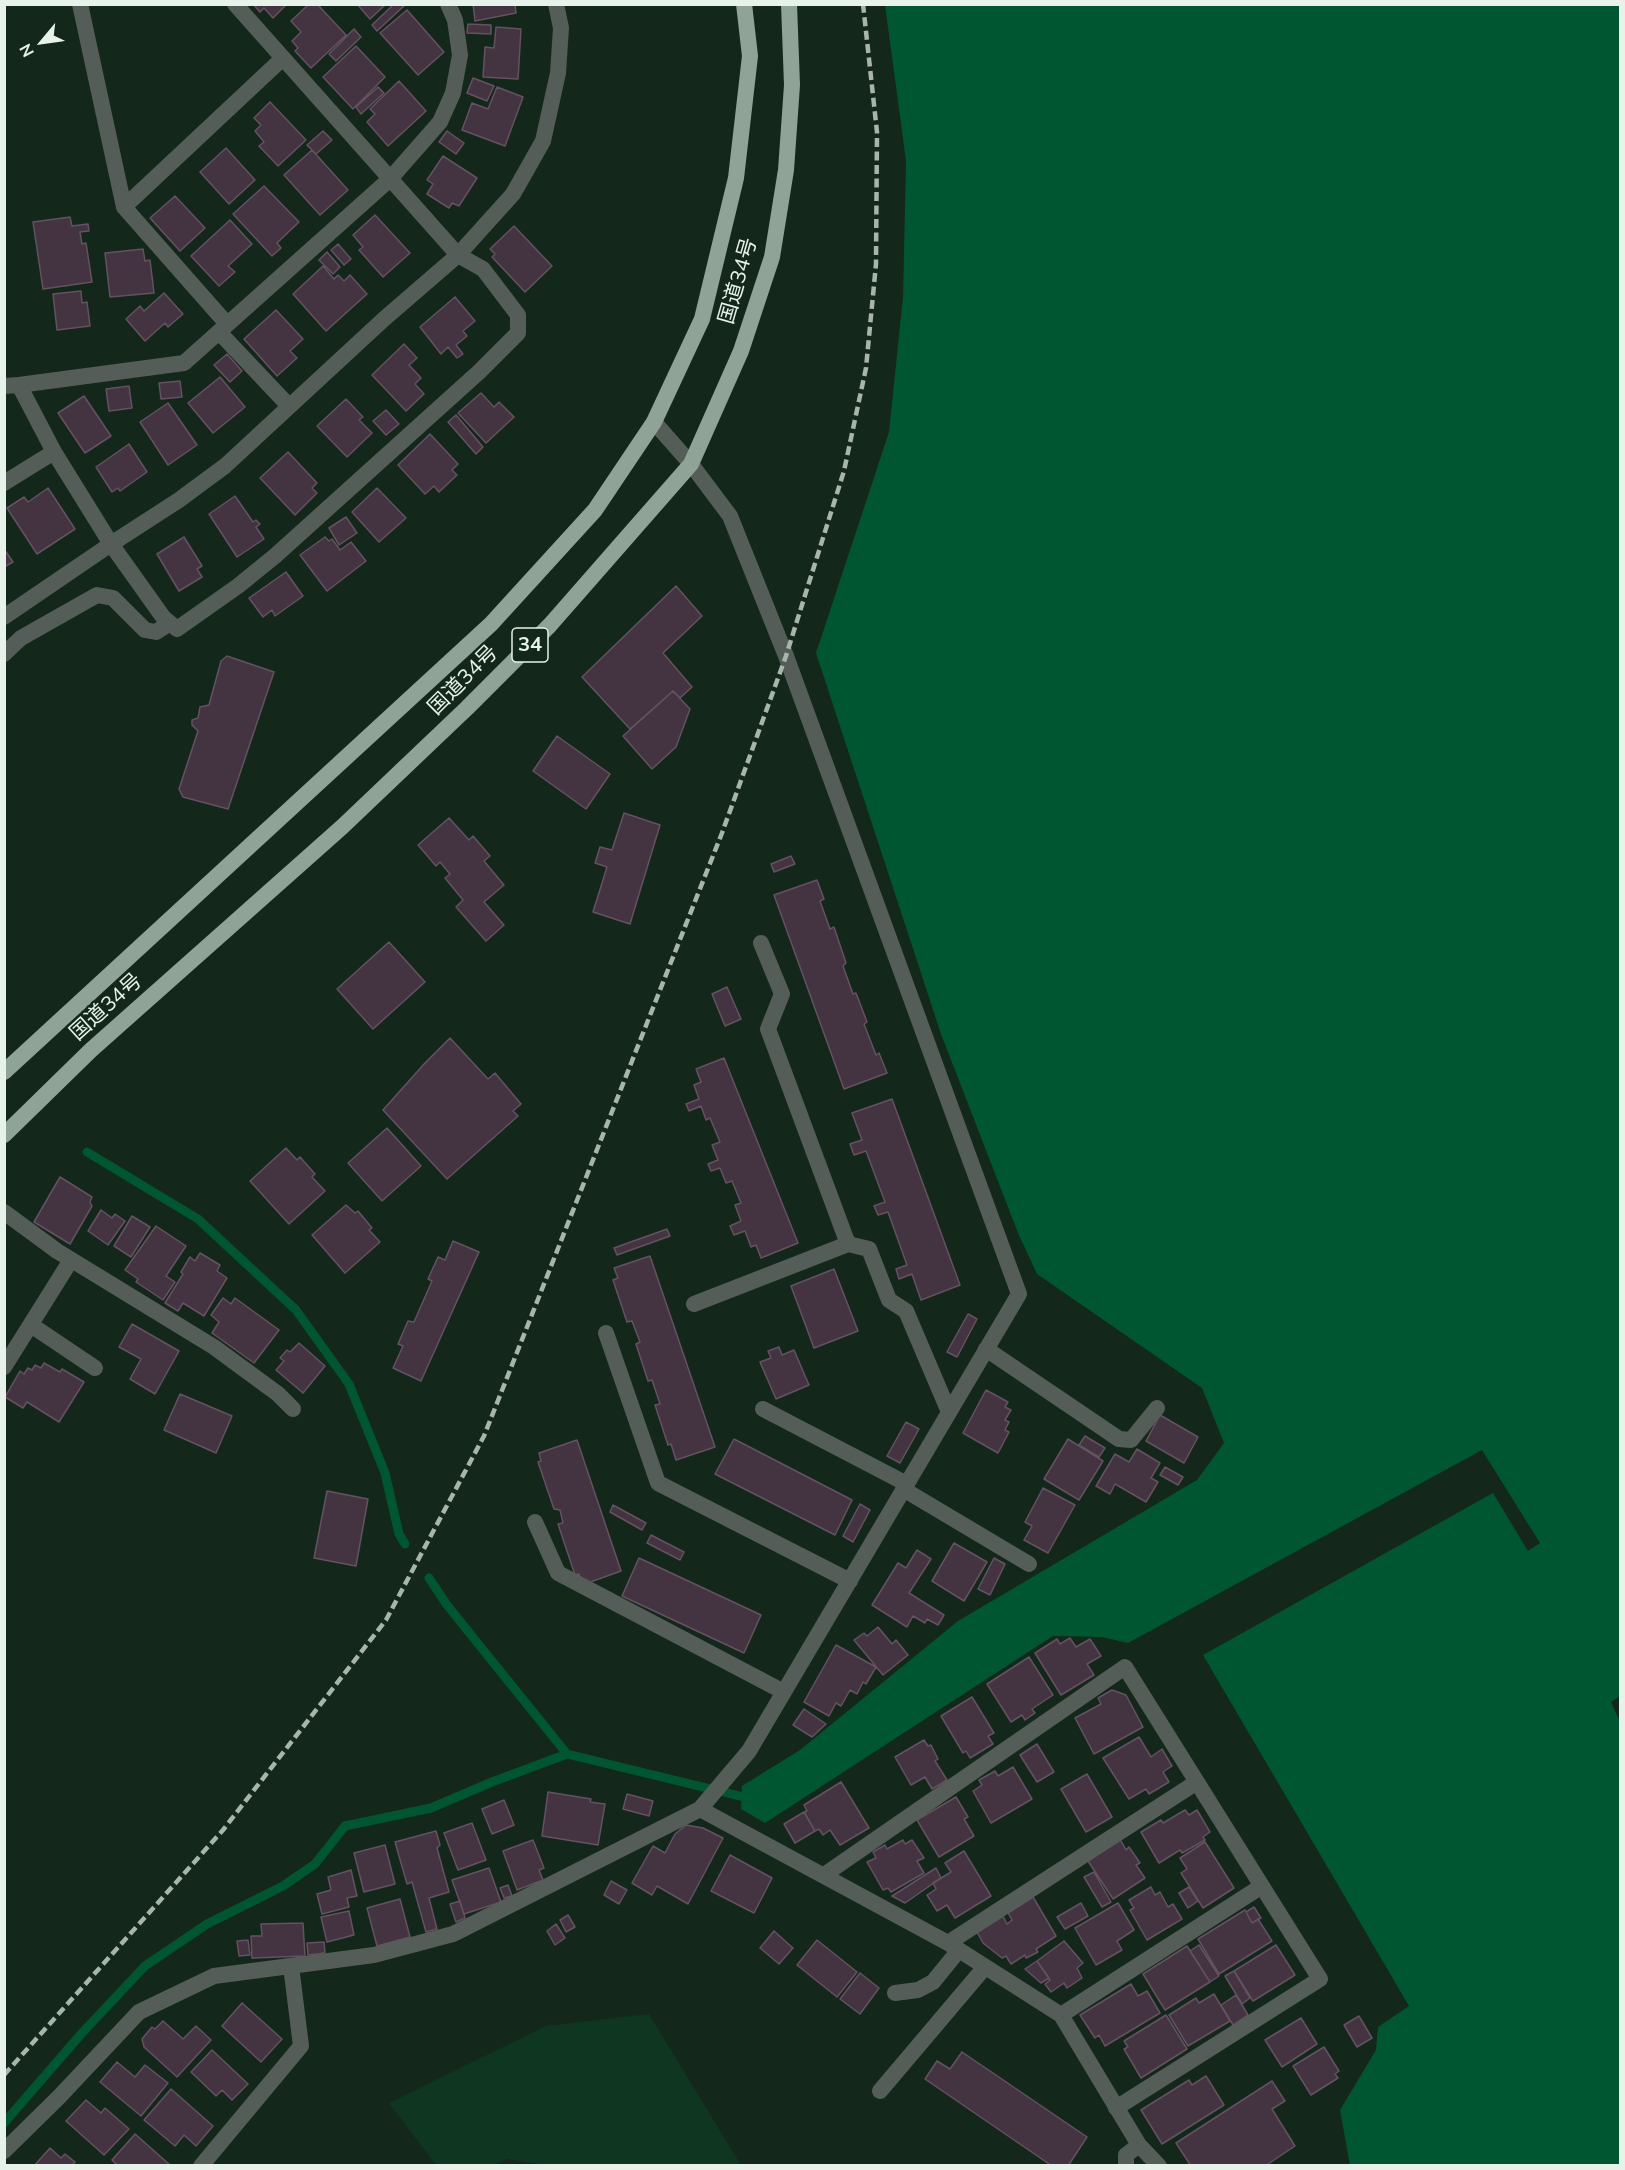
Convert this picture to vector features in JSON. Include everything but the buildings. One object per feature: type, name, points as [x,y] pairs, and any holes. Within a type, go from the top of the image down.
[{"type":"highway","name":"国道34号","points":[[4,1072],[490,624],[595,510],[654,422],[702,318],[736,178],[750,56],[744,4]]},
{"type":"highway","name":"国道34号","points":[[4,1135],[91,1050],[342,827],[467,708],[550,625],[691,464],[741,351],[772,257],[786,170],[792,85],[789,4]]},
{"type":"street","points":[[80,4],[124,207],[289,406]]},
{"type":"street","points":[[235,4],[390,179],[458,255],[483,269],[518,315],[518,333],[480,371],[266,564],[177,629],[163,617],[111,544],[12,386],[184,363],[390,179],[440,122],[453,93],[460,55],[455,20],[448,4]]},
{"type":"street","points":[[4,617],[179,500],[225,466],[458,255],[513,194],[543,141],[558,73],[561,28],[556,4]]},
{"type":"street","points":[[124,207],[283,58]]},
{"type":"street","points":[[4,2151],[59,2097],[139,2012],[214,1976],[374,1955],[453,1934],[701,1807],[749,1751],[1019,1294],[786,656],[730,516],[691,464],[654,422]]},
{"type":"street","points":[[4,483],[54,452]]},
{"type":"street","points":[[4,654],[21,638],[97,595],[113,598],[145,630],[156,632],[170,623]]},
{"type":"street","points":[[761,943],[782,994],[768,1029],[848,1244]]},
{"type":"street","points":[[4,1212],[70,1260],[214,1347],[278,1394],[293,1408]]},
{"type":"street","points":[[694,1304],[848,1244],[869,1249],[889,1300],[906,1311],[949,1412]]},
{"type":"street","points":[[4,1367],[70,1260]]},
{"type":"street","points":[[31,1325],[95,1368]]},
{"type":"street","points":[[606,1333],[658,1483],[849,1581]]},
{"type":"street","points":[[986,1349],[1119,1439],[1131,1440],[1157,1407]]},
{"type":"street","points":[[763,1409],[905,1486],[1029,1564]]},
{"type":"street","points":[[536,1522],[558,1573],[784,1692]]},
{"type":"street","points":[[824,1875],[1125,1667],[1320,1979],[1116,2108]]},
{"type":"street","points":[[895,1993],[918,1990],[933,1982],[953,1946],[1197,1782]]},
{"type":"street","points":[[701,1807],[953,1946],[1061,2015],[1139,2145],[1158,2166]]},
{"type":"street","points":[[1061,2015],[1262,1886]]},
{"type":"street","points":[[201,2166],[301,2046],[291,1966]]},
{"type":"street","points":[[880,2091],[985,1966]]},
{"type":"street","points":[[1126,2166],[1126,2155],[1139,2145]]},
{"type":"shaded area","points":[[885,5],[1620,5],[1620,1696],[1611,1702],[1620,1722],[1620,2165],[1350,2165],[1340,2110],[1376,2050],[1378,2027],[1409,2006],[1203,1655],[1493,1493],[1528,1551],[1540,1543],[1482,1450],[1128,1643],[1102,1637],[1053,1636],[765,1823],[741,1809],[742,1786],[800,1750],[958,1621],[1197,1480],[1224,1443],[1202,1388],[1037,1274],[1018,1233],[941,1034],[816,653],[889,432],[903,297],[906,161]]},
{"type":"shaded area","points":[[649,2014],[739,2165],[552,2166],[507,2159],[493,2165],[436,2165],[389,2103],[546,2026]]},
{"type":"waterway","points":[[87,1152],[198,1219],[296,1310],[349,1384],[385,1473],[399,1534],[405,1544]]},
{"type":"waterway","points":[[429,1578],[447,1605],[567,1754]]},
{"type":"waterway","points":[[4,2123],[82,2033],[145,1966],[207,1924],[283,1886],[315,1864],[345,1826],[431,1808],[567,1754],[748,1798]]},
{"type":"railway","points":[[4,2075],[223,1830],[386,1620],[484,1436],[722,833],[786,656],[844,471],[866,368],[876,264],[877,132],[863,4]]}]
